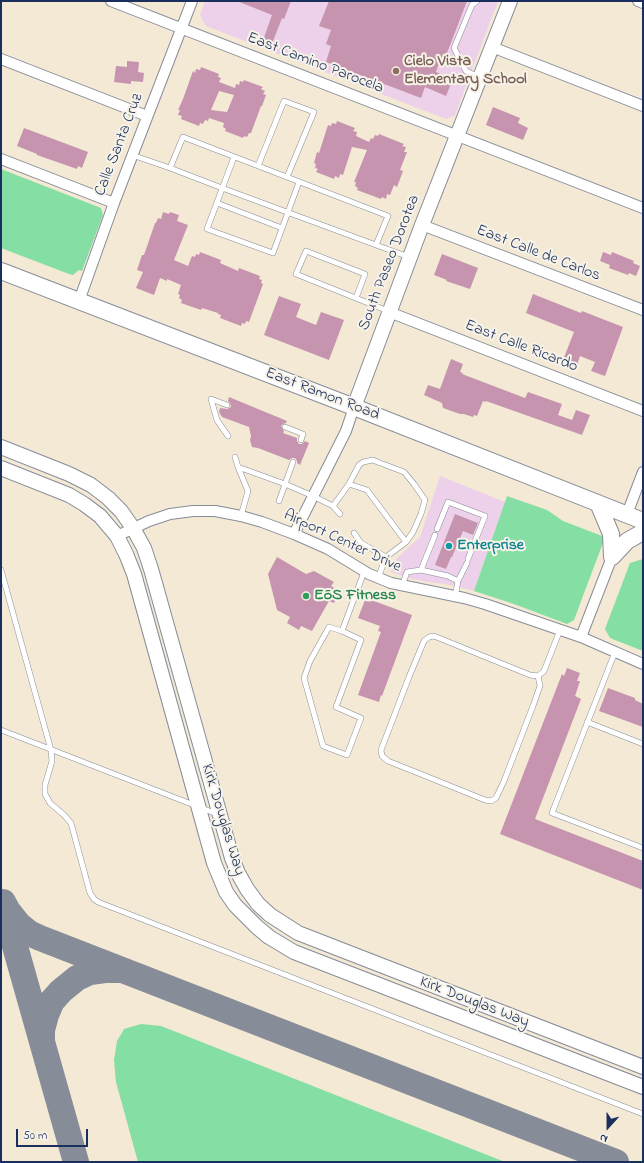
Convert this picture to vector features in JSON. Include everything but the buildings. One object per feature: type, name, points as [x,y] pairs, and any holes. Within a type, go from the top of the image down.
[{"type":"main road","name":"East Ramon Road","points":[[1,271],[354,407],[643,521]]},
{"type":"main road","points":[[598,503],[611,534],[612,557]]},
{"type":"main road","points":[[612,557],[627,541],[643,532]]},
{"type":"street","name":"East Camino Parocela","points":[[111,1],[643,208]]},
{"type":"street","name":"Calle Santa Cruz","points":[[79,302],[132,155],[192,1]]},
{"type":"street","name":"South Paseo Dorotea","points":[[294,534],[346,431],[422,225],[510,1]]},
{"type":"street","points":[[638,1],[643,3]]},
{"type":"street","points":[[492,47],[643,106]]},
{"type":"street","points":[[1,59],[147,116]]},
{"type":"street","points":[[1,159],[114,203]]},
{"type":"street","name":"East Calle de Carlos","points":[[422,225],[643,310]]},
{"type":"street","name":"East Calle Ricardo","points":[[389,312],[643,411]]},
{"type":"street","name":"Kirk Douglas Way","points":[[1,447],[69,474],[91,485],[108,498],[121,511],[133,528],[144,548],[151,569],[232,858],[247,889],[258,904],[270,915],[298,932],[643,1087]]},
{"type":"street","name":"Kirk Douglas Way","points":[[1,468],[69,495],[100,516],[117,536],[134,574],[214,863],[226,892],[246,917],[269,937],[294,952],[643,1067]]},
{"type":"street","points":[[627,514],[643,472]]},
{"type":"street","name":"Airport Center Drive","points":[[117,536],[149,521],[170,514],[193,511],[215,512],[241,516],[294,534],[328,549],[364,572],[378,578],[402,586],[455,596],[485,604],[581,637],[643,664]]},
{"type":"street","points":[[581,637],[612,557]]},
{"type":"lane","points":[[477,1],[472,5],[454,48],[466,71],[480,77]]},
{"type":"lane","points":[[258,166],[284,101],[314,112],[287,177]]},
{"type":"lane","points":[[170,168],[183,138],[234,157],[388,216],[376,245]]},
{"type":"lane","points":[[132,155],[410,257]]},
{"type":"lane","points":[[234,157],[207,229],[273,253],[298,182]]},
{"type":"lane","points":[[217,203],[282,228]]},
{"type":"lane","points":[[356,298],[365,274],[306,251],[296,274],[389,312]]},
{"type":"lane","points":[[227,405],[211,399],[217,420],[228,436]]},
{"type":"lane","points":[[285,427],[303,434],[301,440]]},
{"type":"lane","points":[[235,457],[238,467],[251,491],[241,516]]},
{"type":"lane","points":[[333,506],[349,484],[359,465],[363,462],[374,460],[404,472],[425,500],[413,532],[406,542],[386,557],[378,578]]},
{"type":"lane","points":[[279,501],[293,462]]},
{"type":"lane","points":[[238,467],[313,496],[333,506],[340,514]]},
{"type":"lane","points":[[349,484],[367,490],[406,542]]},
{"type":"lane","points":[[421,570],[448,502],[485,516],[458,581],[455,596]]},
{"type":"lane","points":[[354,533],[361,542],[386,557]]},
{"type":"lane","points":[[1,570],[51,750],[52,762],[45,785],[45,794],[50,803],[71,823],[90,892],[94,899],[98,902],[643,1114]]},
{"type":"lane","points":[[402,586],[407,572],[421,570],[448,576],[458,581]]},
{"type":"lane","points":[[342,631],[364,572]]},
{"type":"lane","points":[[328,627],[342,631],[360,640],[336,707],[361,718],[347,755],[323,746],[304,678],[310,661],[328,627]]},
{"type":"lane","points":[[538,676],[540,686],[533,706],[504,781],[496,798],[491,801],[485,800],[388,761],[382,756],[381,750],[409,677],[424,641],[429,637],[434,636],[530,675],[538,676],[544,671],[560,630]]},
{"type":"lane","points":[[615,652],[552,813],[643,848]]},
{"type":"lane","points":[[587,722],[643,744]]},
{"type":"lane","points":[[1,730],[220,815]]},
{"type":"shaded area","name":"Cielo Vista Elementary School","points":[[205,1],[498,1],[455,115],[446,119],[206,26],[200,15]]},
{"type":"shaded area","points":[[440,476],[505,502],[474,591],[446,584],[408,578],[391,572],[396,559],[420,537]]},
{"type":"green space","points":[[1,169],[101,208],[103,215],[82,271],[79,270],[73,275],[69,274],[1,248]]},
{"type":"green space","points":[[507,496],[547,510],[563,521],[602,536],[604,540],[574,620],[567,624],[474,591]]},
{"type":"green space","points":[[643,559],[643,651],[610,638],[605,629],[630,563]]},
{"type":"green space","points":[[141,1024],[161,1026],[505,1162],[138,1162],[116,1082],[114,1060],[117,1041],[124,1029]]},
{"type":"taxiway","points":[[3,902],[19,925],[29,933],[40,938],[616,1162]]},
{"type":"taxiway","points":[[5,911],[76,1162]]},
{"type":"taxiway","points":[[42,1039],[42,1030],[46,1015],[52,1001],[61,991],[77,978],[90,972],[118,970]]},
{"type":"place","name":"Cielo Vista Elementary School","points":[[396,71]]},
{"type":"place","name":"Enterprise","points":[[449,546]]},
{"type":"place","name":"EōS Fitness","points":[[306,596]]}]
